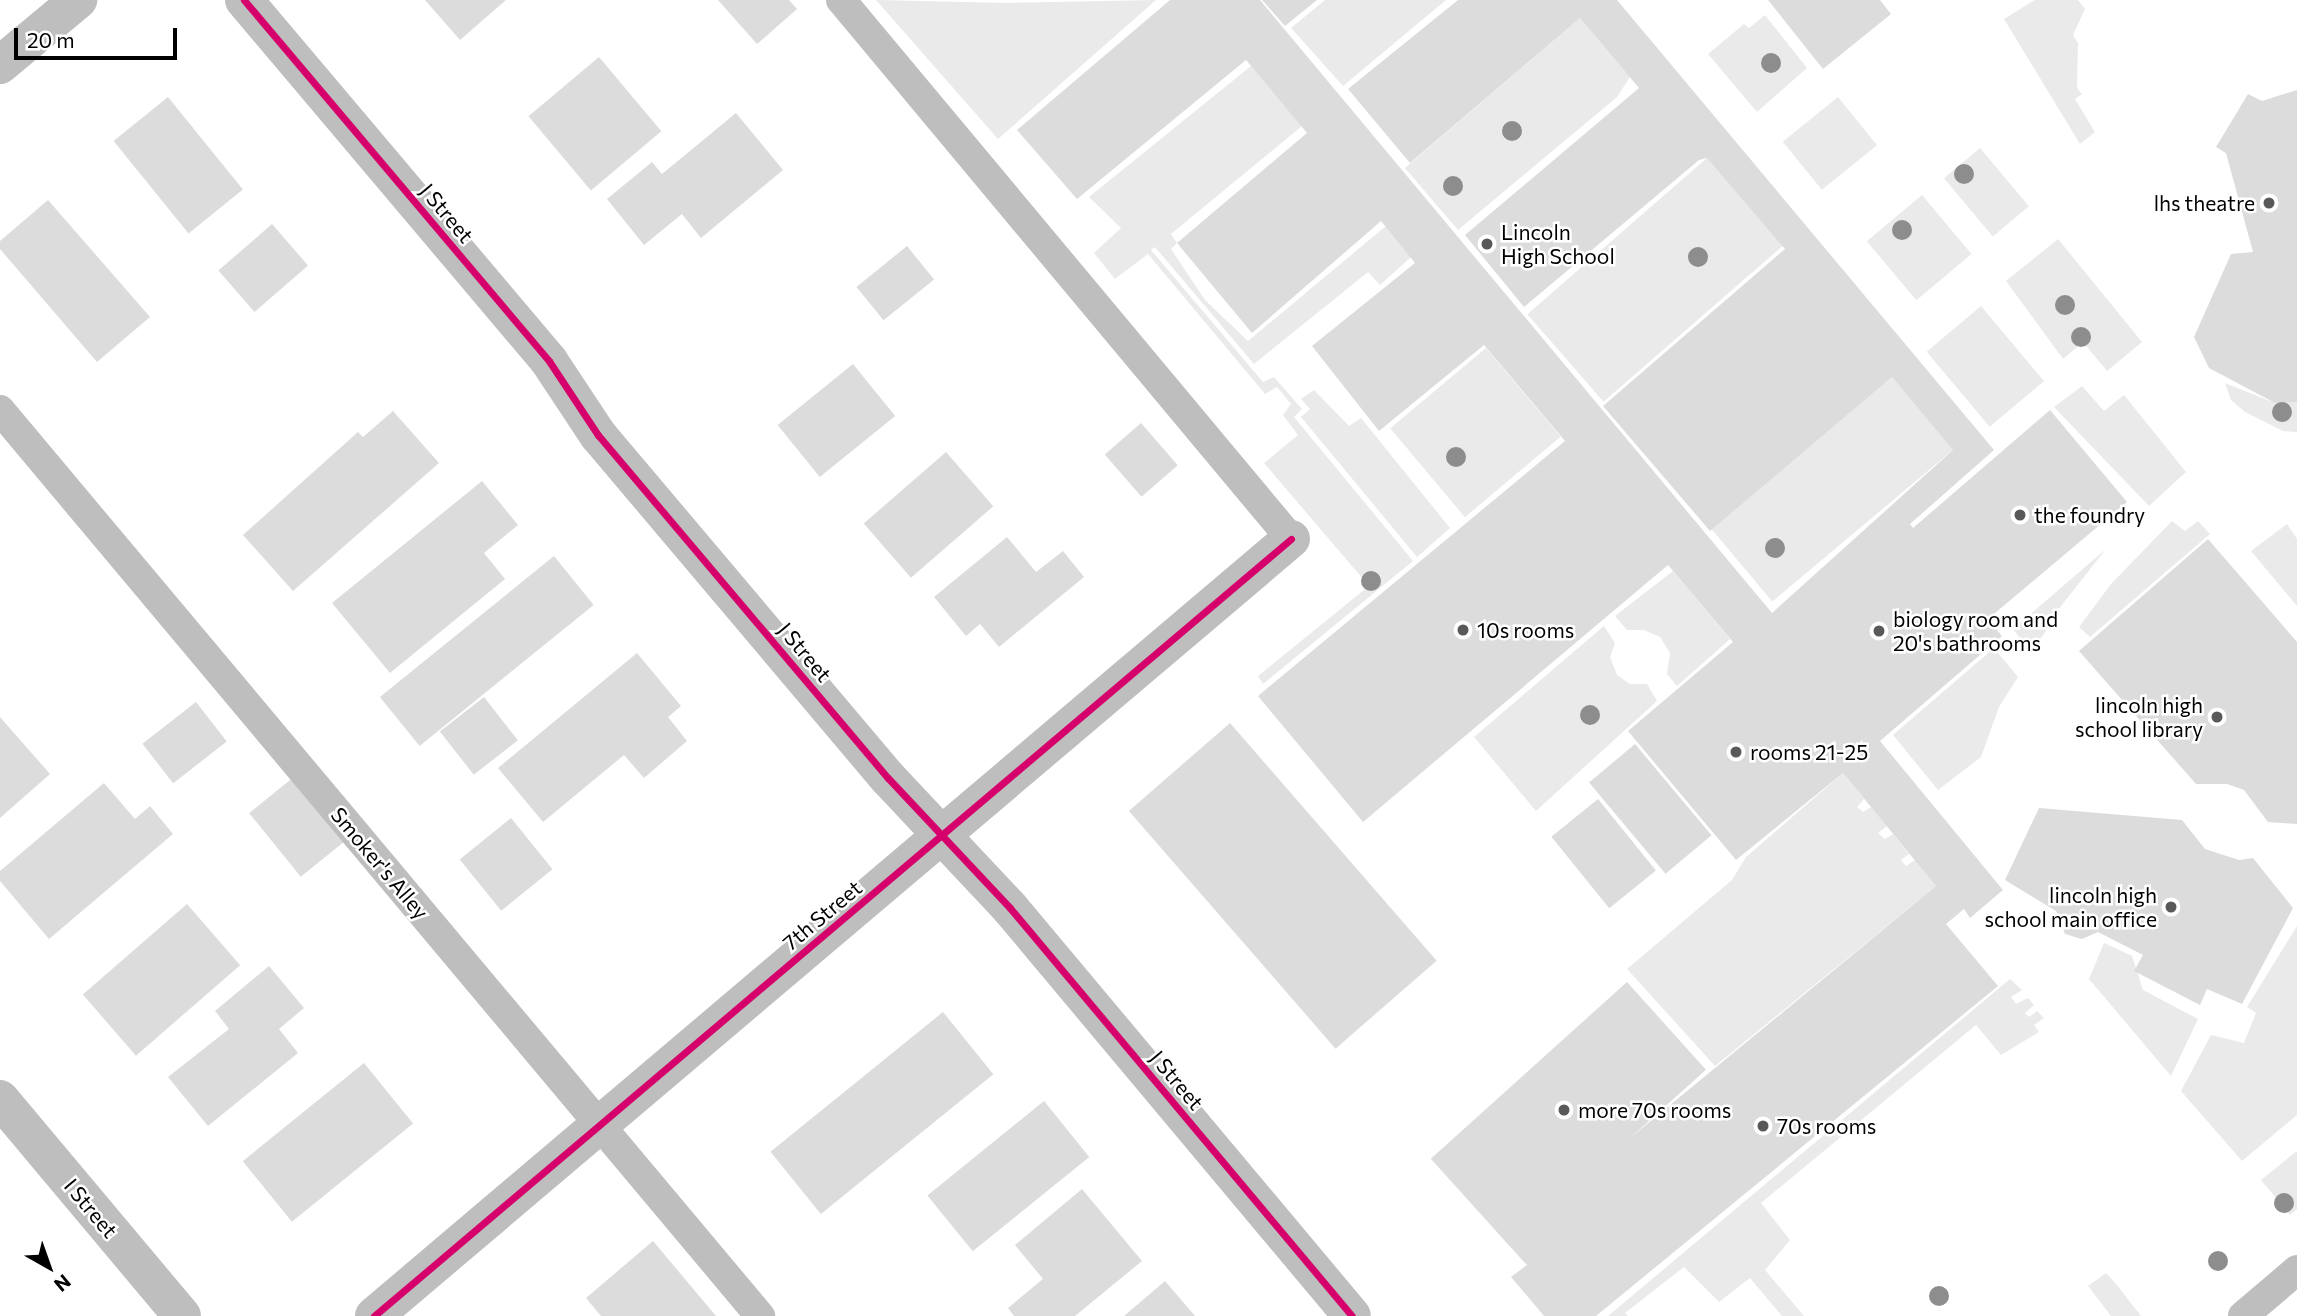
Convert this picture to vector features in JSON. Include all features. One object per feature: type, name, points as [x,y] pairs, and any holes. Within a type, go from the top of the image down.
[{"type":"street","points":[[0,65],[78,0]]},
{"type":"street","name":"J Street","points":[[244,0],[548,361],[607,445],[941,835],[1010,908],[1352,1316]]},
{"type":"street","name":"7th Street","points":[[374,1316],[1291,539]]},
{"type":"street","name":"I Street","points":[[0,1099],[183,1316]]},
{"type":"lane","points":[[842,0],[1291,539]]},
{"type":"lane","name":"Smoker's Alley","points":[[0,410],[760,1316]]},
{"type":"lane","points":[[2243,1316],[2297,1270]]},
{"type":"shaded area","points":[[876,0],[1008,3],[1156,0],[998,139]]},
{"type":"shaded area","points":[[1325,0],[1446,0],[1343,86],[1291,28]]},
{"type":"shaded area","points":[[2035,0],[2078,0],[2085,9],[2073,35],[2078,43],[2077,88],[2082,94],[2075,99],[2095,132],[2080,144],[2004,19]]},
{"type":"shaded area","points":[[1765,15],[1807,68],[1757,112],[1708,54],[1744,24],[1749,28]]},
{"type":"shaded area","points":[[1580,18],[1630,77],[1617,97],[1458,230],[1405,168]]},
{"type":"shaded area","points":[[1251,66],[1302,126],[1171,234],[1177,243],[1171,249],[1205,300],[1248,341],[1386,226],[1411,257],[1380,285],[1368,272],[1254,364],[1155,247],[1151,250],[1263,382],[1274,377],[1302,409],[1294,417],[1413,561],[1263,684],[1258,676],[1369,586],[1264,463],[1298,435],[1283,415],[1291,404],[1277,387],[1265,394],[1148,254],[1115,279],[1094,253],[1121,228],[1089,197]]},
{"type":"shaded area","points":[[1838,97],[1877,145],[1822,190],[1783,142]]},
{"type":"shaded area","points":[[1980,148],[2029,206],[1993,236],[1944,178]]},
{"type":"shaded area","points":[[1707,158],[1783,246],[1603,402],[1527,314]]},
{"type":"shaded area","points":[[1922,195],[1971,254],[1916,300],[1867,241]]},
{"type":"shaded area","points":[[2058,239],[2142,342],[2107,371],[2083,342],[2063,359],[2006,281]]},
{"type":"shaded area","points":[[1981,306],[2044,381],[1990,427],[1927,352]]},
{"type":"shaded area","points":[[1486,348],[1561,437],[1465,517],[1390,428]]},
{"type":"shaded area","points":[[1892,377],[1953,450],[1772,601],[1711,529]]},
{"type":"shaded area","points":[[2225,383],[2275,403],[2297,402],[2297,432],[2283,431],[2245,412],[2231,400]]},
{"type":"shaded area","points":[[2082,386],[2104,411],[2124,395],[2186,472],[2149,506],[2054,407]]},
{"type":"shaded area","points":[[1314,390],[1349,426],[1361,418],[1450,528],[1417,557],[1301,417],[1310,409],[1301,399]]},
{"type":"shaded area","points":[[2172,521],[2185,531],[2198,521],[2210,534],[2090,637],[2079,627],[2111,584]]},
{"type":"shaded area","points":[[2287,524],[2297,539],[2297,606],[2251,551]]},
{"type":"shaded area","points":[[2106,549],[2061,606],[2032,653],[2013,629]]},
{"type":"shaded area","points":[[1673,571],[1730,639],[1677,686],[1667,674],[1670,653],[1660,637],[1644,630],[1627,630],[1615,616]]},
{"type":"shaded area","points":[[1604,626],[1615,643],[1610,657],[1617,675],[1630,684],[1647,684],[1657,701],[1536,811],[1474,737]]},
{"type":"shaded area","points":[[1994,648],[2018,677],[1999,707],[1981,757],[1938,790],[1893,735]]},
{"type":"shaded area","points":[[1843,773],[1864,799],[1857,807],[1863,812],[1871,807],[1887,826],[1878,833],[1885,839],[1893,834],[1909,854],[1901,860],[1906,866],[1915,860],[1936,886],[1715,1066],[1627,969],[1732,880],[1746,857]]},
{"type":"shaded area","points":[[2297,926],[2297,1115],[2242,1161],[2181,1091],[2211,1035],[2244,1043],[2256,1013],[2247,1007]]},
{"type":"shaded area","points":[[2104,943],[2132,956],[2143,990],[2198,1019],[2171,1076],[2089,979]]},
{"type":"shaded area","points":[[2010,979],[2022,990],[2011,997],[2016,1004],[2028,998],[2034,1005],[2025,1013],[2029,1017],[2037,1011],[2044,1018],[2034,1025],[2039,1032],[2001,1055],[1976,1025],[1761,1203],[1790,1240],[1765,1270],[1804,1316],[1782,1316],[1750,1278],[1719,1302],[1684,1267],[1625,1313],[1628,1316],[1608,1316]]},
{"type":"shaded area","points":[[2297,1151],[2297,1209],[2290,1215],[2261,1180]]},
{"type":"shaded area","points":[[2106,1273],[2141,1316],[2111,1316],[2088,1286]]},
{"type":"building","points":[[425,0],[506,0],[460,40]]},
{"type":"building","points":[[718,0],[789,0],[797,9],[757,44]]},
{"type":"building","points":[[1170,0],[1260,0],[1772,613],[1953,450],[1892,377],[1710,531],[1603,406],[1785,249],[1707,158],[1699,160],[1524,307],[1465,235],[1639,88],[1580,18],[1410,163],[1348,89],[1458,0],[1617,0],[1994,450],[1910,524],[1913,528],[2050,410],[2127,502],[1988,619],[2002,636],[1880,741],[2003,890],[1970,918],[1964,909],[1946,924],[1998,986],[1596,1316],[1544,1316],[1511,1277],[1527,1265],[1505,1241],[1936,886],[1843,773],[1736,860],[1628,731],[1733,642],[1668,565],[1363,822],[1258,696],[1565,441],[1484,345],[1379,431],[1312,346],[1415,263],[1381,221],[1252,333],[1177,243],[1307,133],[1246,60],[1077,199],[1017,130]]},
{"type":"building","points":[[1262,0],[1317,0],[1285,26]]},
{"type":"building","points":[[1768,0],[1880,0],[1891,14],[1823,69]]},
{"type":"building","points":[[599,57],[661,131],[591,190],[529,116]]},
{"type":"building","points":[[2297,90],[2297,402],[2275,403],[2209,368],[2194,337],[2231,254],[2253,252],[2226,153],[2216,147],[2248,94],[2262,101]]},
{"type":"building","points":[[168,97],[243,189],[188,234],[114,141]]},
{"type":"building","points":[[736,113],[783,170],[701,238],[682,214],[644,245],[607,199],[652,162],[662,174]]},
{"type":"building","points":[[48,200],[150,317],[97,362],[0,249],[0,241]]},
{"type":"building","points":[[272,224],[308,266],[254,312],[218,271]]},
{"type":"building","points":[[907,246],[934,279],[884,320],[856,287]]},
{"type":"building","points":[[853,364],[895,416],[820,477],[778,425]]},
{"type":"building","points":[[393,411],[439,463],[293,591],[243,535],[358,432],[363,437]]},
{"type":"building","points":[[1141,423],[1178,465],[1142,497],[1105,454]]},
{"type":"building","points":[[946,452],[993,506],[911,578],[864,524]]},
{"type":"building","points":[[482,481],[518,525],[484,553],[505,579],[390,673],[332,603]]},
{"type":"building","points":[[1007,537],[1036,572],[1063,551],[1084,577],[999,647],[980,624],[966,636],[934,597]]},
{"type":"building","name":"lincoln high school library","points":[[2208,539],[2297,642],[2297,824],[2268,822],[2244,790],[2227,784],[2196,784],[2079,651]]},
{"type":"building","points":[[554,556],[594,605],[420,746],[380,697]]},
{"type":"building","points":[[637,653],[681,706],[668,717],[687,741],[644,778],[624,755],[543,822],[498,768]]},
{"type":"building","points":[[484,697],[518,740],[474,775],[440,731]]},
{"type":"building","points":[[196,702],[227,741],[173,783],[142,744]]},
{"type":"building","points":[[0,717],[50,774],[0,818]]},
{"type":"building","points":[[1230,723],[1437,961],[1336,1049],[1129,811]]},
{"type":"building","points":[[1635,744],[1711,835],[1666,874],[1589,783]]},
{"type":"building","points":[[295,776],[347,840],[301,877],[249,813]]},
{"type":"building","points":[[104,783],[135,819],[150,806],[173,834],[49,939],[0,881],[0,871]]},
{"type":"building","points":[[1598,799],[1656,870],[1609,908],[1551,837]]},
{"type":"building","name":"lincoln high school main office","points":[[2039,808],[2182,820],[2205,849],[2239,860],[2253,858],[2293,908],[2242,1004],[2207,989],[2200,1005],[2134,971],[2143,955],[2098,932],[2082,939],[2065,934],[2056,911],[2005,880]]},
{"type":"building","points":[[511,818],[553,869],[501,911],[460,860]]},
{"type":"building","points":[[187,904],[240,965],[136,1056],[83,995]]},
{"type":"building","points":[[269,966],[304,1008],[279,1029],[298,1053],[208,1126],[168,1077],[229,1029],[215,1011]]},
{"type":"building","name":"more 70s rooms","points":[[1627,982],[1706,1070],[1510,1246],[1431,1159]]},
{"type":"building","points":[[943,1012],[993,1074],[821,1214],[770,1152]]},
{"type":"building","points":[[364,1063],[413,1124],[292,1222],[243,1161]]},
{"type":"building","points":[[1044,1101],[1089,1157],[973,1251],[927,1195]]},
{"type":"building","points":[[1082,1189],[1142,1261],[1075,1316],[1014,1316],[1008,1308],[1043,1279],[1015,1245]]},
{"type":"building","points":[[653,1241],[716,1316],[601,1316],[586,1298]]},
{"type":"building","points":[[1165,1281],[1195,1316],[1124,1316]]},
{"type":"cycle path","points":[[244,0],[549,361],[598,435],[888,778],[1010,908],[1352,1316]]},
{"type":"cycle path","points":[[374,1316],[1291,539]]},
{"type":"place","name":"lhs theatre","points":[[2269,203]]},
{"type":"place","name":"Lincoln High School","points":[[1487,244]]},
{"type":"place","name":"the foundry","points":[[2020,515]]},
{"type":"place","name":"10s rooms","points":[[1463,630]]},
{"type":"place","name":"biology room and 20's bathrooms","points":[[1879,631]]},
{"type":"place","name":"lincoln high school library","points":[[2217,717]]},
{"type":"place","name":"rooms 21-25","points":[[1736,752]]},
{"type":"place","name":"lincoln high school main office","points":[[2171,907]]},
{"type":"place","name":"more 70s rooms","points":[[1564,1110]]},
{"type":"place","name":"70s rooms","points":[[1763,1126]]}]
